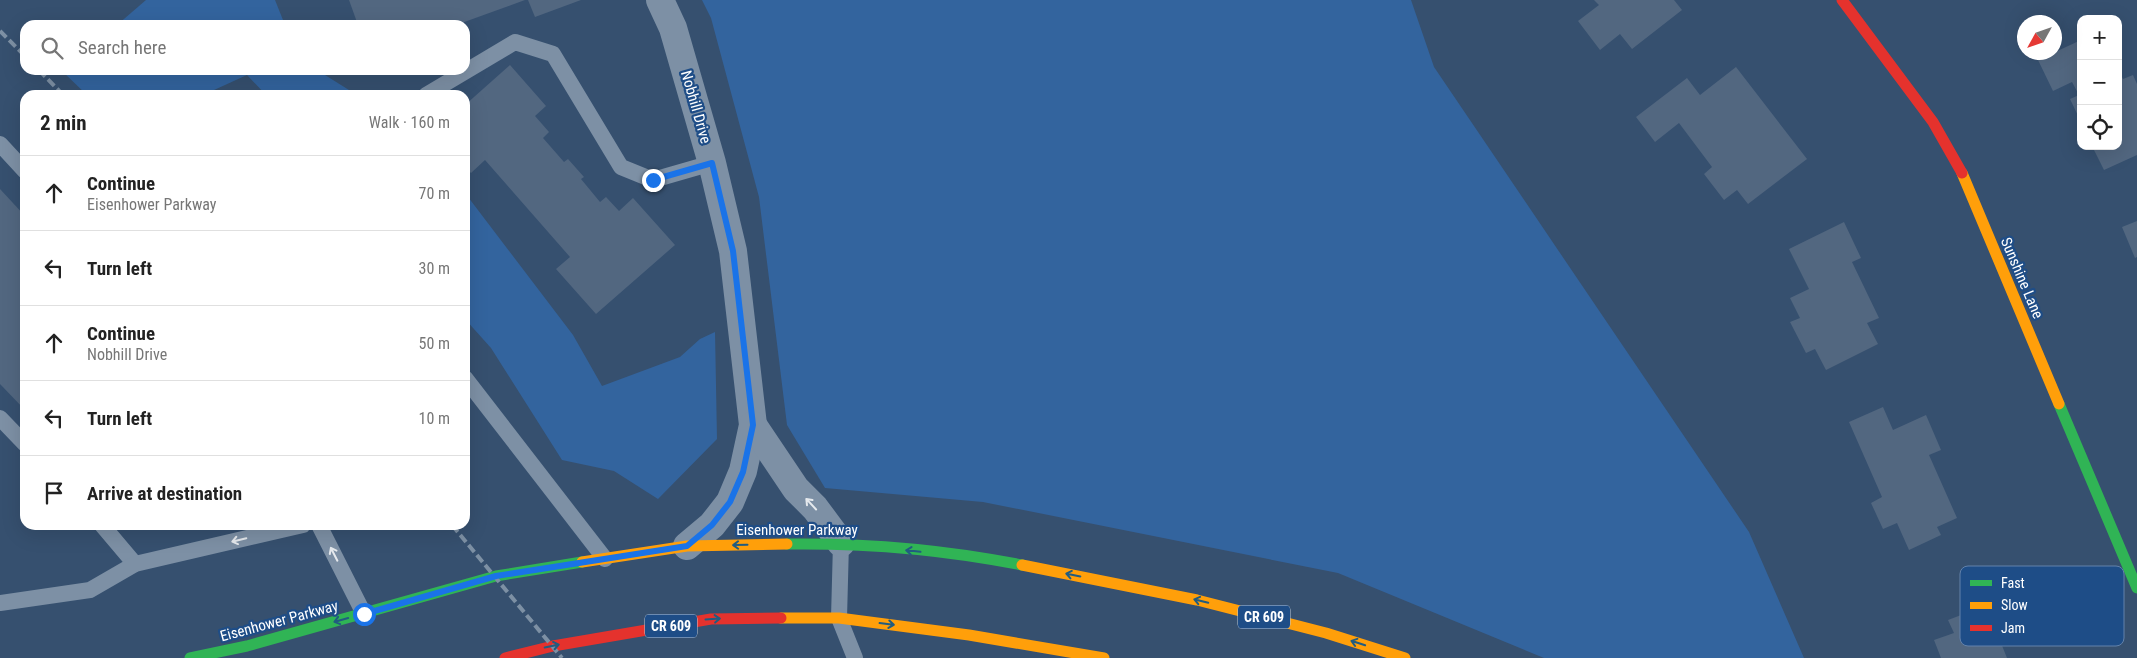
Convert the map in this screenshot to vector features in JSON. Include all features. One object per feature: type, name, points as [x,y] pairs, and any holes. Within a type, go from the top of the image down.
[{"type":"main road","name":"Sunshine Lane","points":[[1842,0],[1933,122],[1959,166],[2137,588]]},
{"type":"main road","name":"Eisenhower Parkway","points":[[190,658],[247,646],[496,576],[687,546],[841,542],[991,559],[1197,600],[1326,632],[1404,658]]},
{"type":"main road","name":"CR 609","points":[[505,658],[553,646],[711,619],[839,618],[970,634],[1104,658]]},
{"type":"street","name":"Nobhill Drive","points":[[660,0],[673,28],[712,163],[733,251],[753,425]]},
{"type":"street","points":[[753,425],[796,489],[815,508],[841,542]]},
{"type":"street","points":[[687,546],[712,525],[730,502],[743,472],[753,425]]},
{"type":"lane","points":[[470,69],[515,42],[553,54],[621,167],[653,180],[712,163]]},
{"type":"lane","points":[[434,90],[460,75]]},
{"type":"lane","points":[[0,144],[20,166]]},
{"type":"lane","points":[[470,384],[605,559]]},
{"type":"lane","points":[[0,418],[20,439]]},
{"type":"lane","points":[[106,530],[135,564]]},
{"type":"lane","points":[[0,603],[90,590],[135,564],[281,530]]},
{"type":"lane","points":[[322,530],[364,614]]},
{"type":"lane","points":[[841,542],[839,618],[854,658]]},
{"type":"shaded area","points":[[146,0],[275,0],[283,20],[123,20]]},
{"type":"shaded area","points":[[702,0],[1411,0],[1434,67],[1749,532],[1804,658],[1544,658],[1338,573],[983,502],[825,488],[787,425],[759,197],[711,18]]},
{"type":"shaded area","points":[[66,75],[247,75],[214,90],[82,90]]},
{"type":"shaded area","points":[[247,75],[325,75],[349,90],[261,90]]},
{"type":"shaded area","points":[[470,200],[573,335],[602,386],[680,357],[700,339],[715,332],[717,439],[658,499],[614,471],[562,460],[491,348],[470,325]]},
{"type":"building","points":[[349,0],[525,0],[470,20],[356,20]]},
{"type":"building","points":[[528,0],[581,0],[535,17]]},
{"type":"building","points":[[1594,0],[1674,0],[1682,10],[1632,49],[1620,34],[1600,50],[1578,21],[1599,5]]},
{"type":"building","points":[[2077,42],[2077,91],[2072,82],[2053,91],[2038,60],[2062,60],[2062,49]]},
{"type":"building","points":[[510,65],[546,106],[535,116],[549,132],[543,138],[564,162],[568,159],[584,177],[581,179],[600,202],[606,197],[619,211],[633,198],[675,245],[596,314],[556,269],[570,257],[485,160],[470,172],[470,101]]},
{"type":"building","points":[[1736,67],[1807,159],[1748,204],[1737,190],[1724,200],[1704,174],[1712,167],[1679,123],[1655,142],[1636,117],[1687,78],[1700,95]]},
{"type":"building","points":[[2133,75],[2137,84],[2137,155],[2104,170],[2094,150],[2122,150],[2122,77],[2123,79]]},
{"type":"building","points":[[2077,96],[2077,114],[2070,99]]},
{"type":"building","points":[[0,189],[20,211],[20,405],[0,384]]},
{"type":"building","points":[[2137,221],[2137,257],[2135,258],[2122,227]]},
{"type":"building","points":[[1844,222],[1861,258],[1852,262],[1879,318],[1867,323],[1878,344],[1826,370],[1815,349],[1806,353],[1790,322],[1800,318],[1790,298],[1809,289],[1789,249]]},
{"type":"building","points":[[1883,407],[1893,430],[1926,415],[1941,450],[1929,455],[1957,518],[1937,527],[1941,535],[1909,550],[1897,523],[1883,529],[1871,503],[1882,497],[1849,422]]},
{"type":"building","points":[[1960,615],[1960,646],[2002,646],[2007,658],[1941,658],[1934,640],[1954,633],[1948,620]]},
{"type":"railway","points":[[0,31],[20,51]]},
{"type":"railway","points":[[44,75],[58,90]]},
{"type":"railway","points":[[456,530],[562,658]]},
{"type":"traffic: fast","points":[[2059,404],[2137,588]]},
{"type":"traffic: fast","points":[[787,544],[905,548],[964,555],[1022,565]]},
{"type":"traffic: fast","points":[[190,658],[247,646],[496,576],[582,562]]},
{"type":"traffic: slow","points":[[1962,173],[2059,404]]},
{"type":"traffic: slow","points":[[582,562],[687,546],[787,544]]},
{"type":"traffic: slow","points":[[1022,565],[1197,600],[1326,633],[1405,658]]},
{"type":"traffic: slow","points":[[781,618],[839,618],[969,635],[1104,658]]},
{"type":"traffic: jam","points":[[1842,0],[1933,122],[1962,173]]},
{"type":"traffic: jam","points":[[505,658],[553,646],[711,619],[781,618]]},
{"type":"route","points":[[364,614],[496,576],[687,546],[712,525],[730,502],[743,472],[753,425],[733,251],[712,163],[653,180]]}]
